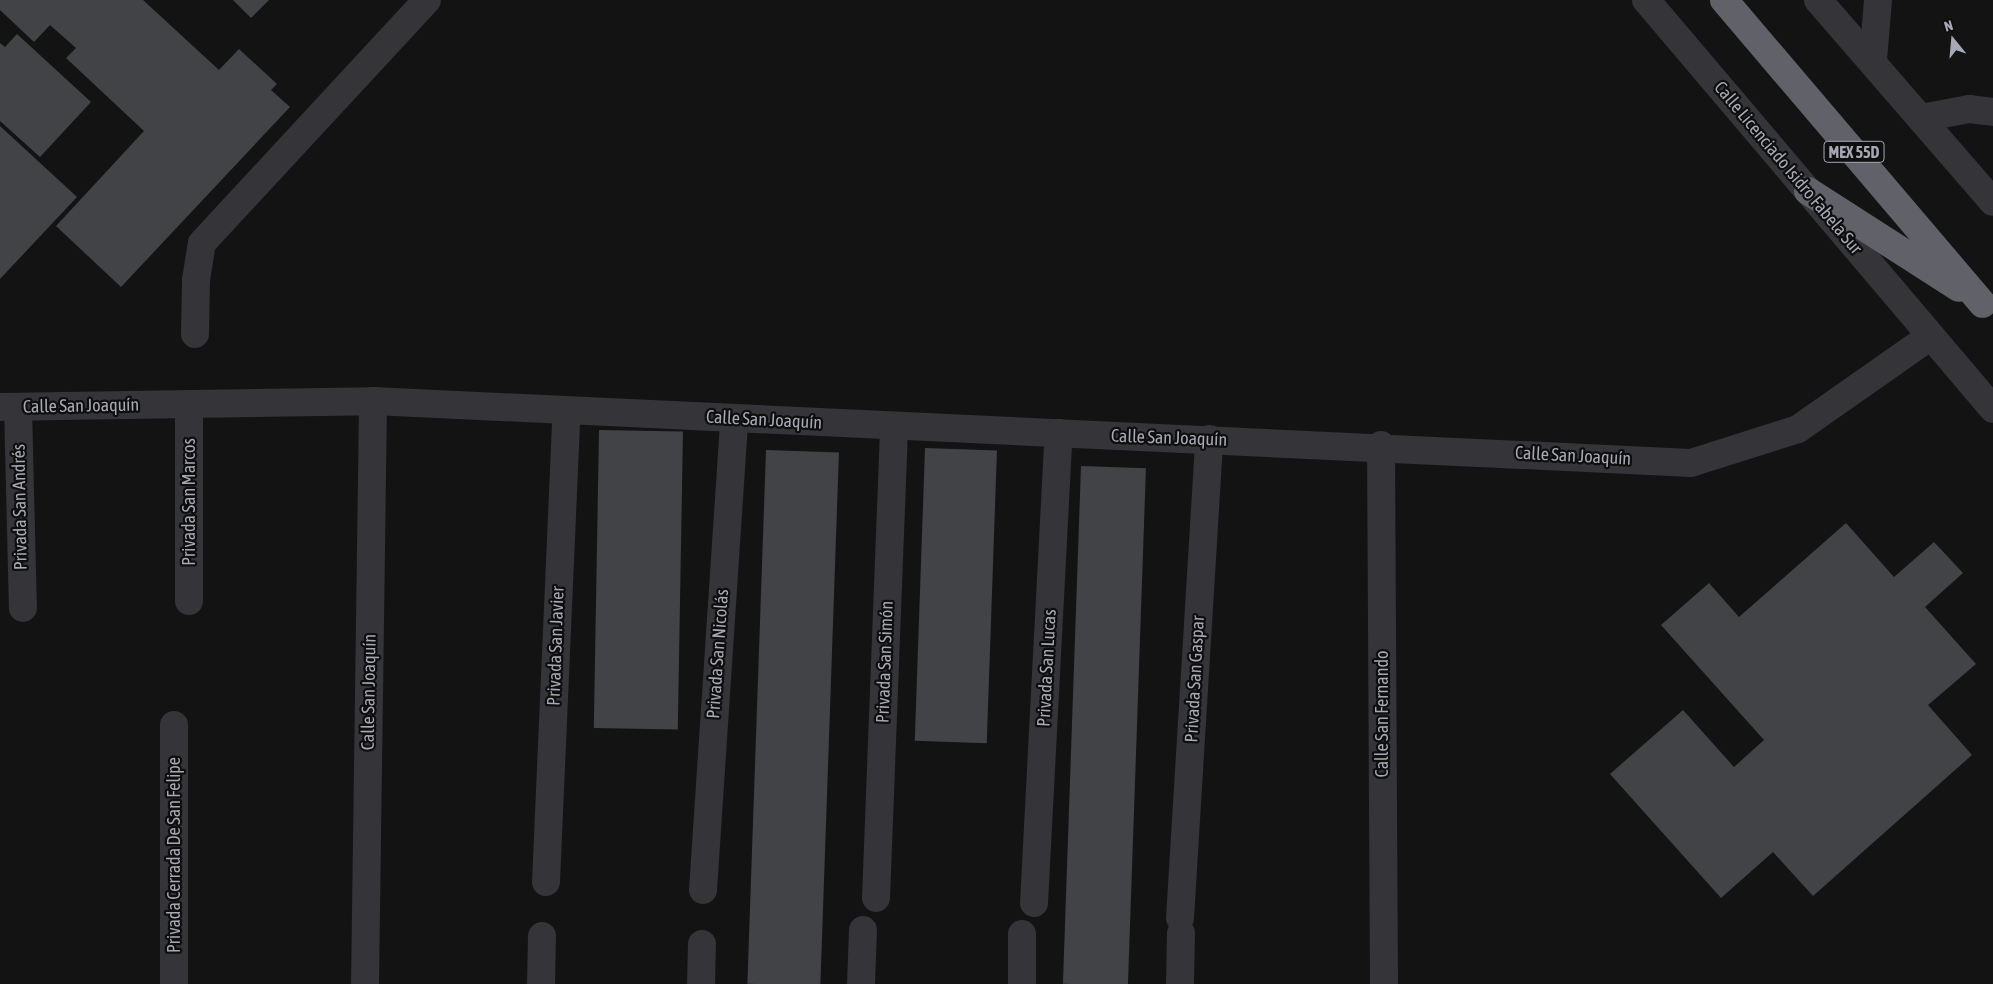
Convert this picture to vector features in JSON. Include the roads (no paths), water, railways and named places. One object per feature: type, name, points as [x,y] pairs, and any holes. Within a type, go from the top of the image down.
[{"type":"highway","name":"MEX 55D","points":[[1724,0],[1988,309]]},
{"type":"highway","points":[[1808,191],[1988,309]]},
{"type":"street","points":[[195,334],[196,280],[202,243],[427,0]]},
{"type":"street","name":"Calle Licenciado Isidro Fabela Sur","points":[[1646,0],[1993,409]]},
{"type":"street","points":[[1818,0],[1873,60],[1993,202]]},
{"type":"street","points":[[1873,60],[1878,0]]},
{"type":"street","points":[[1921,118],[1969,109],[1993,112]]},
{"type":"street","name":"Calle San Joaquín","points":[[9,407],[373,400],[1059,434],[1381,445],[1691,463],[1798,429],[1931,336]]},
{"type":"street","name":"Calle San Joaquín","points":[[365,984],[373,400]]},
{"type":"street","name":"Privada San Marcos","points":[[188,404],[190,601]]},
{"type":"street","name":"Privada San Andrés","points":[[9,407],[23,608]]},
{"type":"street","name":"Privada San Javier","points":[[546,882],[567,410]]},
{"type":"street","name":"Privada San Nicolás","points":[[703,890],[734,418]]},
{"type":"street","name":"Privada San Simón","points":[[876,898],[894,426]]},
{"type":"street","name":"Privada San Lucas","points":[[1034,903],[1059,434]]},
{"type":"street","name":"Privada San Gaspar","points":[[1180,984],[1181,926],[1209,439]]},
{"type":"street","name":"Calle San Fernando","points":[[1381,445],[1384,984]]},
{"type":"street","name":"Privada Cerrada De San Felipe","points":[[174,725],[174,984]]},
{"type":"street","points":[[861,984],[863,930]]},
{"type":"street","points":[[1022,934],[1022,984]]},
{"type":"street","points":[[541,984],[542,936]]},
{"type":"street","points":[[701,984],[702,944]]}]
